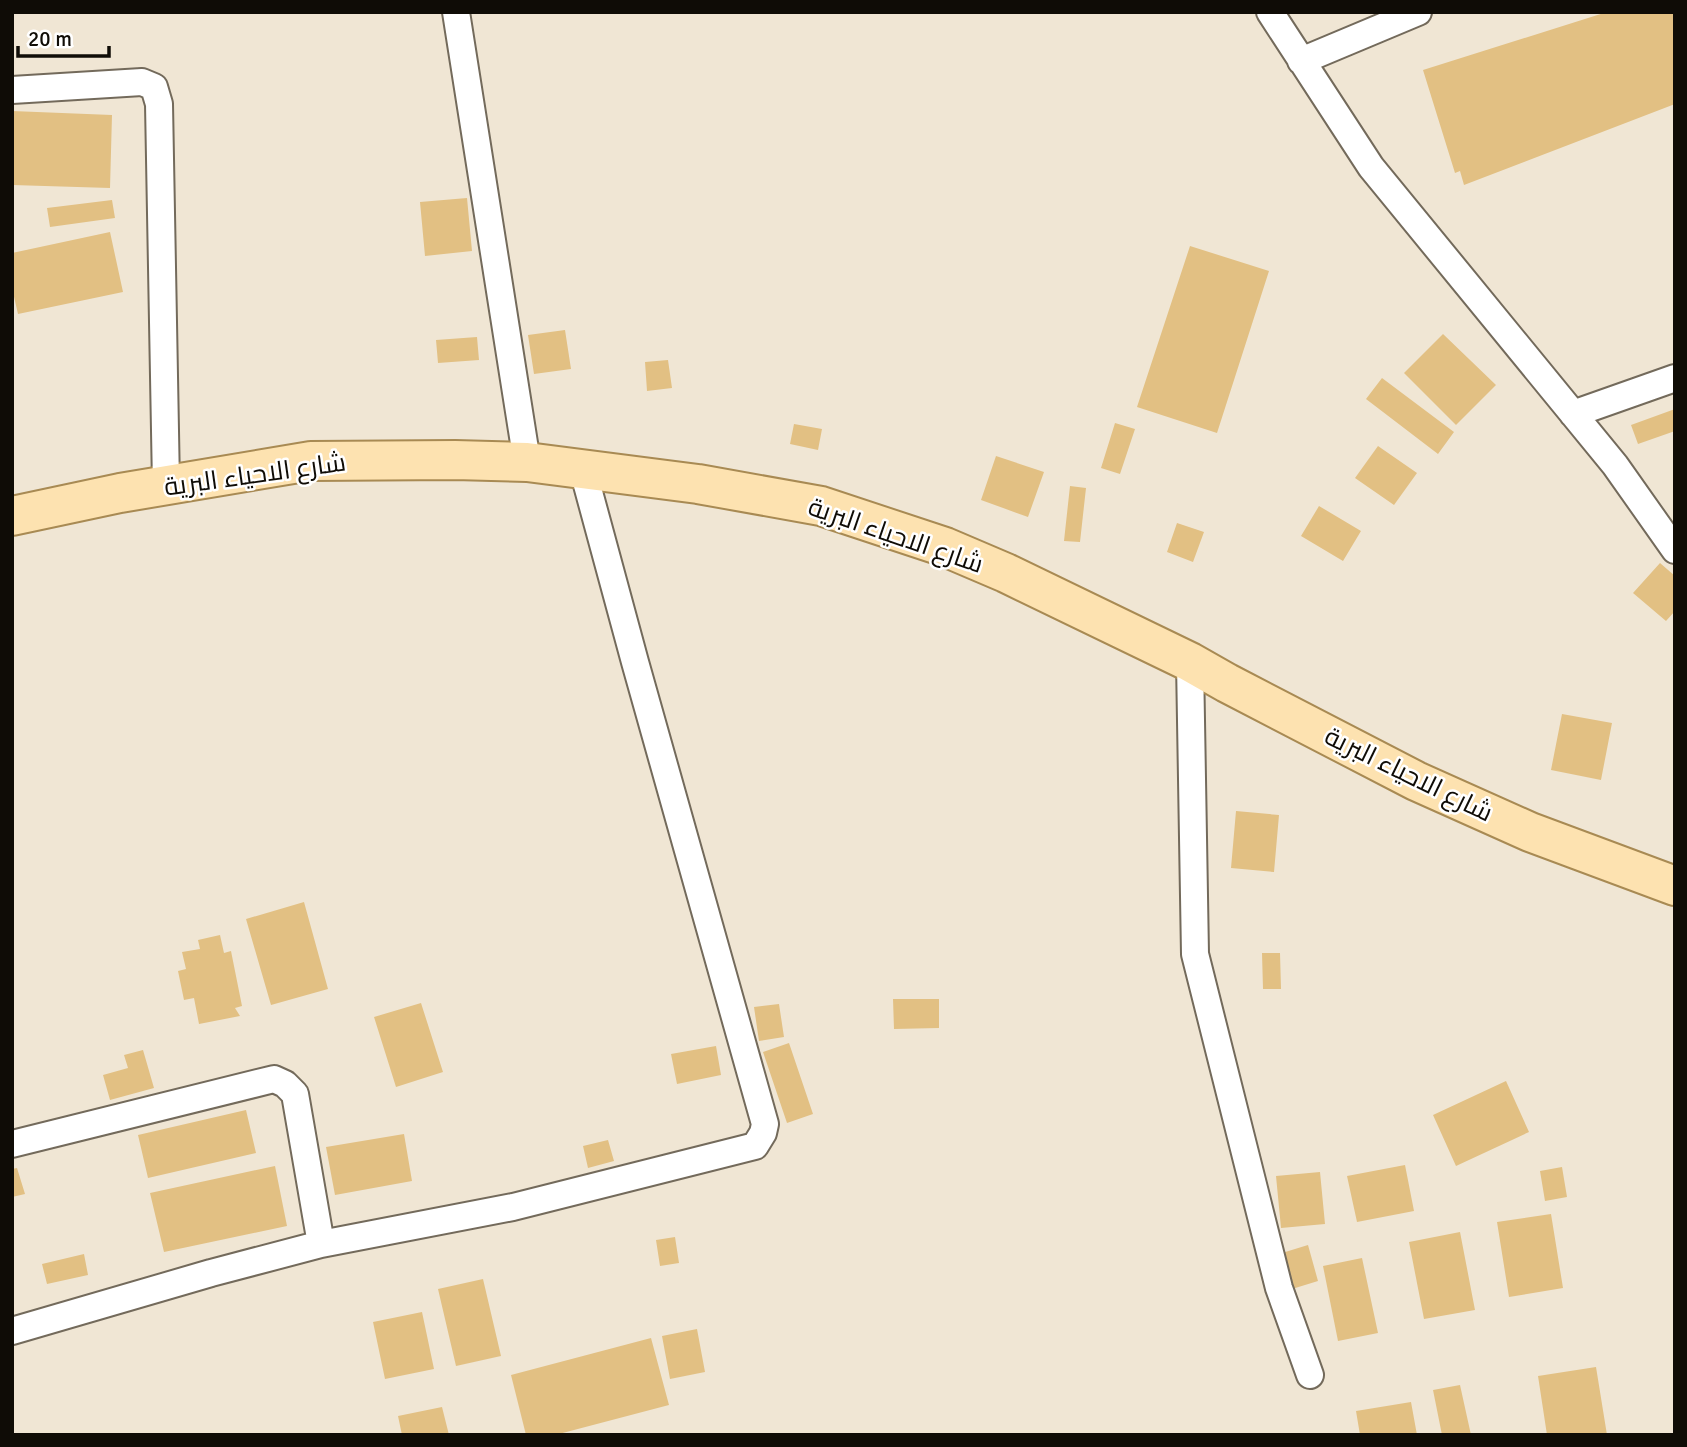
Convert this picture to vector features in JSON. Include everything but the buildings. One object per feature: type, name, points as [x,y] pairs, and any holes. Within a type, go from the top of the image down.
[{"type":"main road","name":"شارع الاحياء البرية","points":[[12,516],[120,493],[311,461],[527,462],[698,484],[821,506],[945,547],[1006,573],[1190,662],[1416,781],[1530,832],[1675,886]]},
{"type":"street","points":[[456,12],[527,462]]},
{"type":"street","points":[[1270,12],[1371,167],[1615,465],[1675,550]]},
{"type":"street","points":[[1301,61],[1418,12]]},
{"type":"street","points":[[12,90],[142,82],[154,87],[159,104],[166,485]]},
{"type":"street","points":[[1573,414],[1675,378]]},
{"type":"street","points":[[12,1331],[321,1244],[513,1207],[755,1146],[765,1124],[583,470]]},
{"type":"street","points":[[1190,662],[1195,954],[1279,1287],[1310,1375]]},
{"type":"street","points":[[12,1144],[274,1079],[285,1084],[295,1094],[321,1244]]}]
